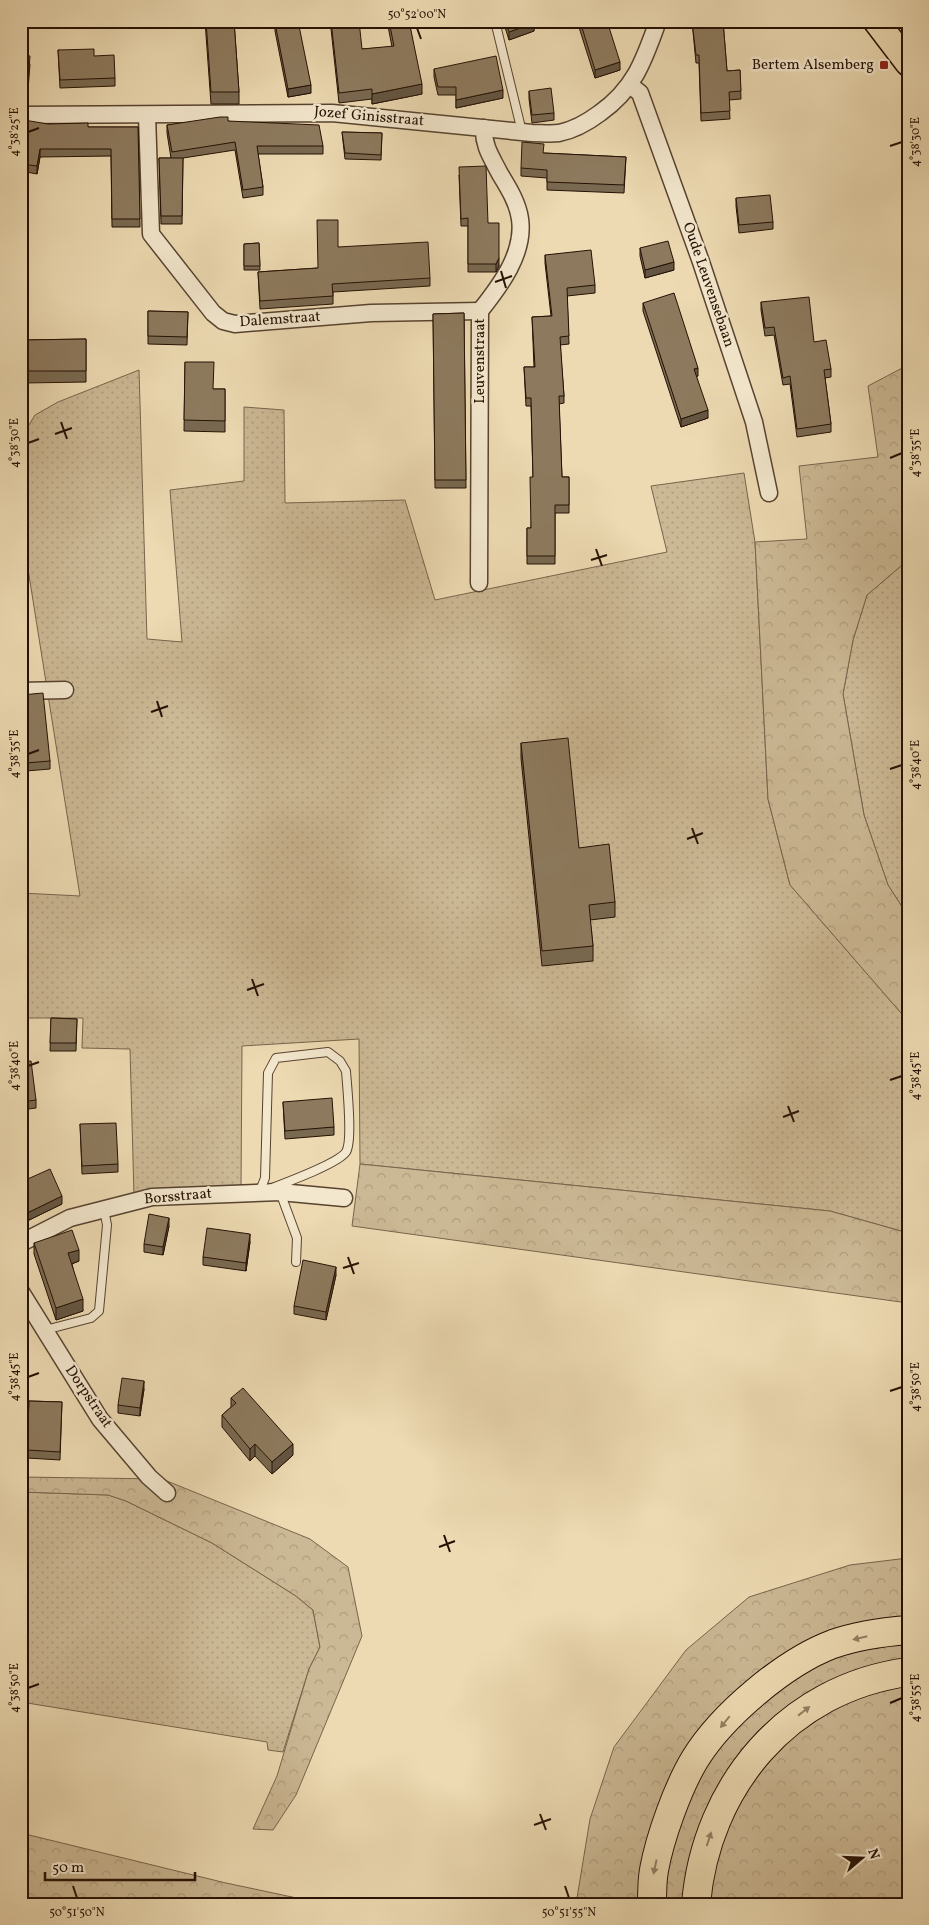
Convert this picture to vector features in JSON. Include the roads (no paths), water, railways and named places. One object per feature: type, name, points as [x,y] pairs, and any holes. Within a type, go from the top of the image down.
[{"type":"highway","points":[[652,1904],[654,1870],[670,1816],[695,1759],[732,1714],[782,1671],[833,1644],[886,1632],[908,1630]]},
{"type":"highway","points":[[696,1904],[698,1871],[716,1819],[739,1776],[772,1737],[808,1707],[840,1691],[885,1675],[908,1672]]},
{"type":"main road","points":[[876,21],[908,63]]},
{"type":"street","name":"Jozef Ginisstraat","points":[[21,115],[332,113],[522,132],[559,133],[577,127],[614,103],[630,85],[643,63],[658,21]]},
{"type":"street","name":"Oude Leuvensebaan","points":[[630,85],[640,93],[701,262],[754,422],[769,493]]},
{"type":"street","name":"Dalemstraat","points":[[147,115],[151,234],[213,313],[223,321],[235,324],[372,312],[480,311]]},
{"type":"street","name":"Leuvenstraat","points":[[479,583],[480,311],[495,292],[509,268],[520,242],[520,218],[513,198],[484,141],[484,128]]},
{"type":"street","points":[[21,691],[65,690]]},
{"type":"street","name":"Borsstraat","points":[[21,1243],[70,1218],[152,1197],[280,1192],[344,1198]]},
{"type":"street","name":"Dorpstraat","points":[[21,1292],[100,1419],[149,1477],[167,1493]]},
{"type":"lane","points":[[495,21],[522,132]]},
{"type":"lane","points":[[328,1052],[340,1061],[346,1071],[349,1140],[346,1152],[335,1161],[258,1193],[265,1178],[268,1073],[276,1058],[328,1052]]},
{"type":"lane","points":[[280,1192],[297,1238],[296,1262]]},
{"type":"lane","points":[[45,1330],[91,1318],[99,1311],[107,1225],[104,1209]]},
{"type":"place","name":"Bertem Alsemberg","points":[[884,65]]}]
